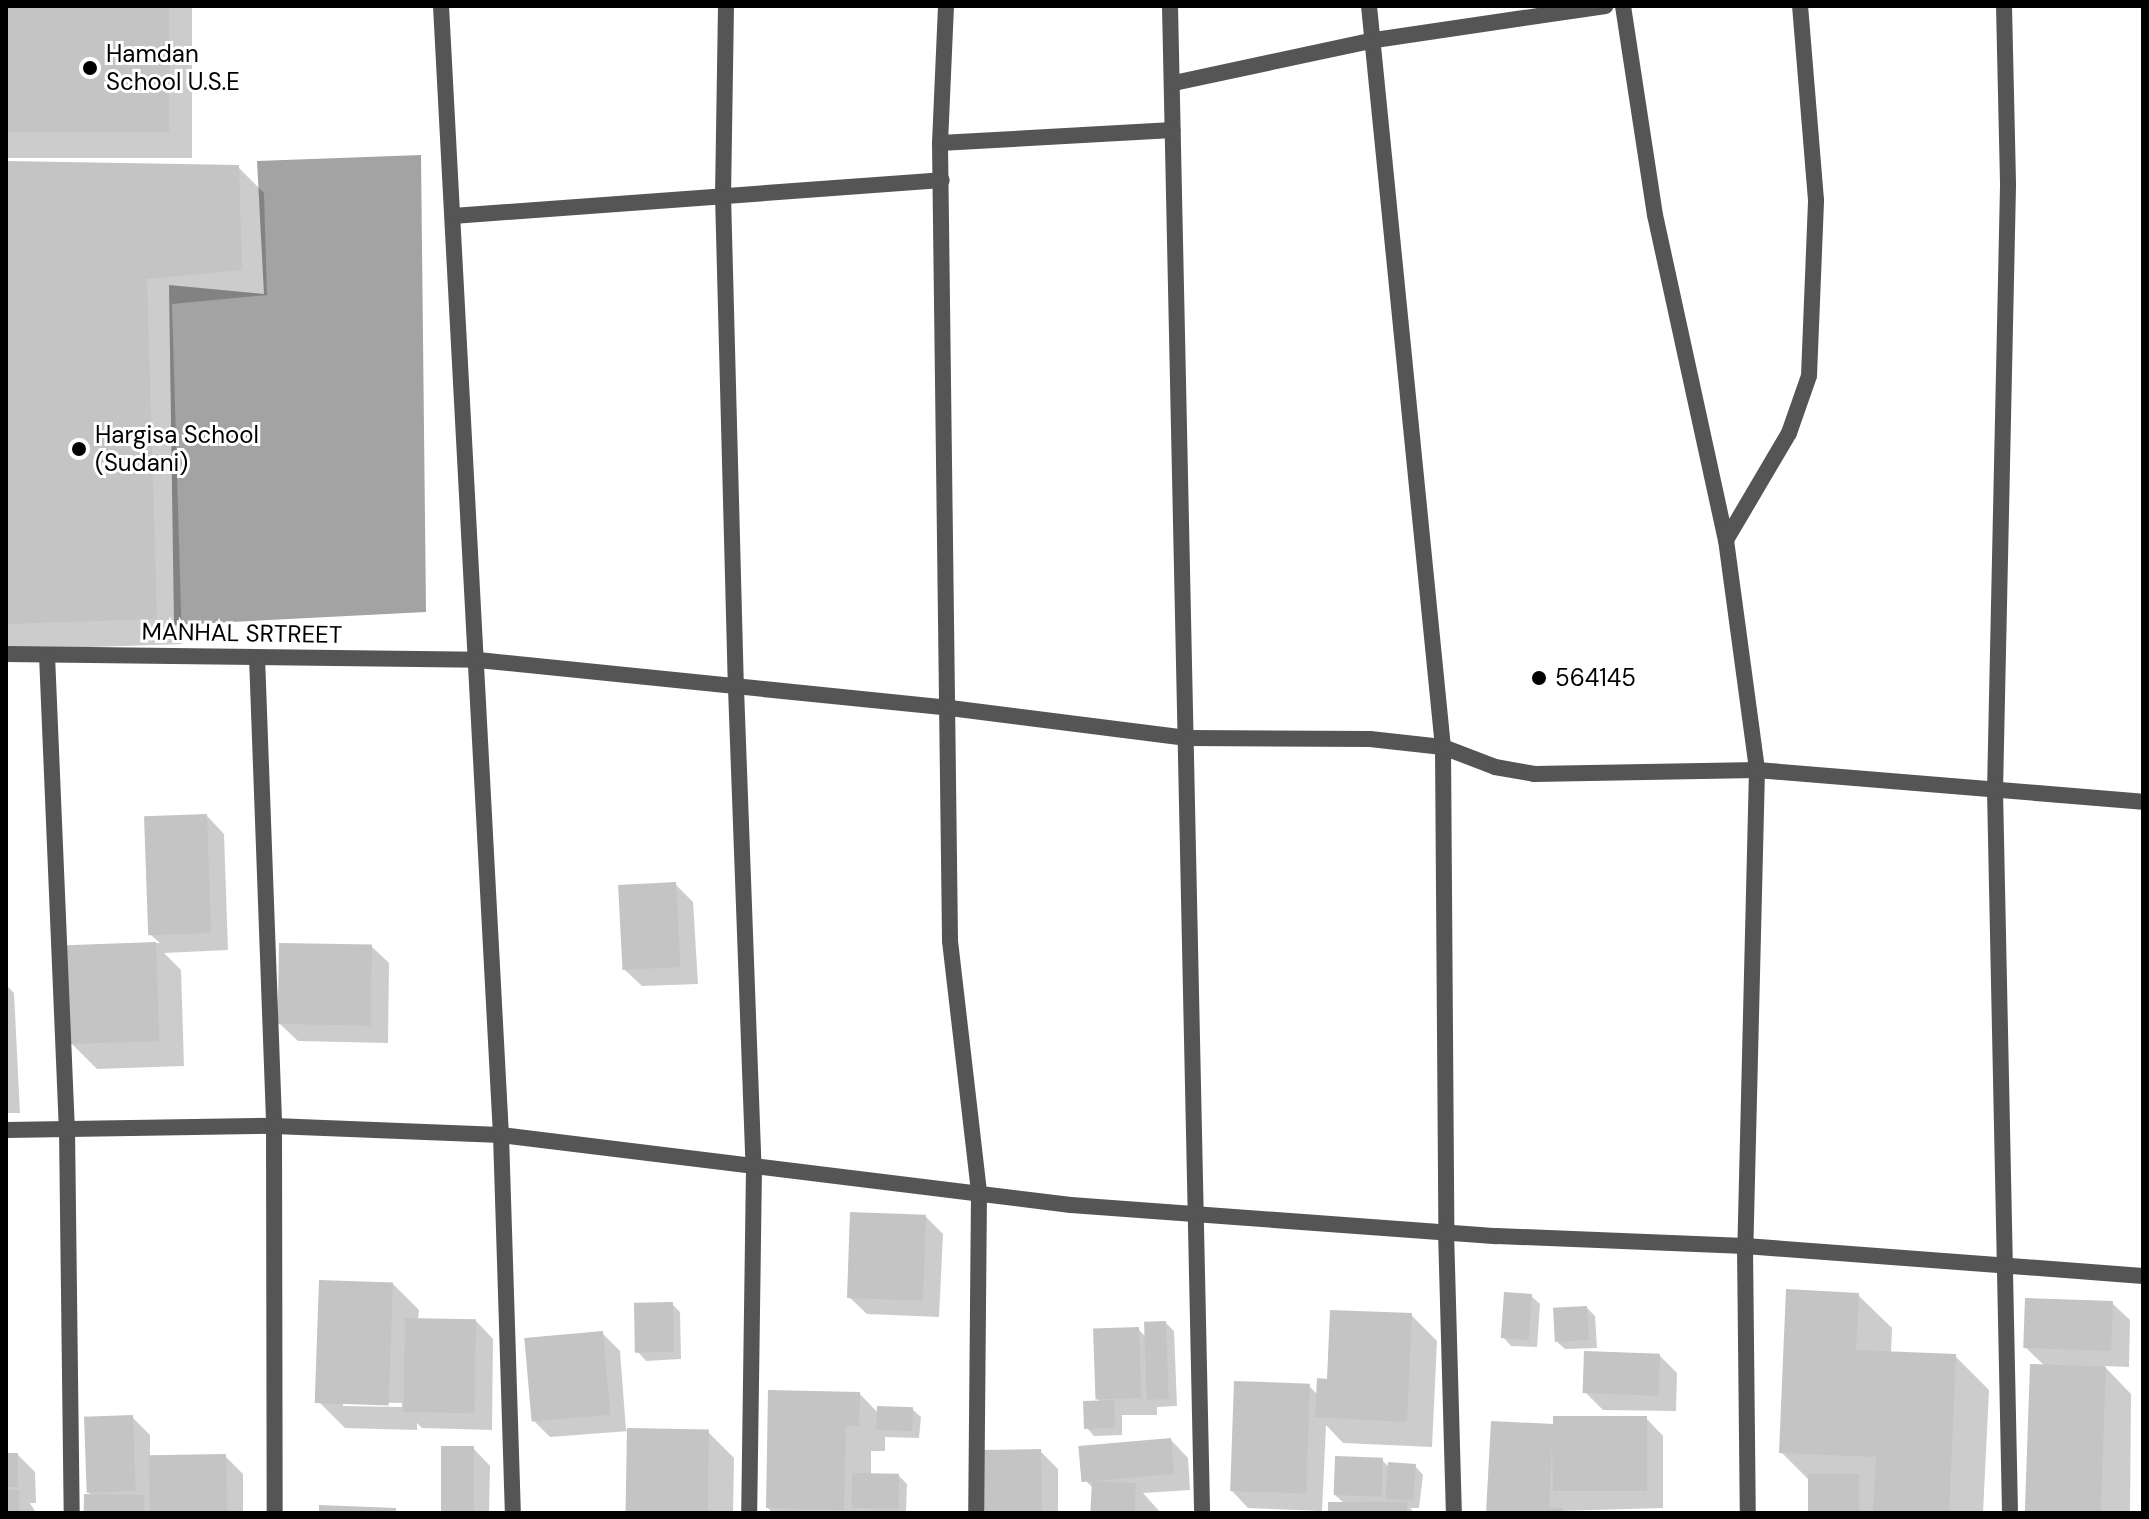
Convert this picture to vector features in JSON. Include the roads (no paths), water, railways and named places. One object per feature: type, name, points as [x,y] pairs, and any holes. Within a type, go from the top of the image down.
[{"type":"street","points":[[441,6],[501,1135],[513,1513]]},
{"type":"street","points":[[726,6],[723,195],[736,688],[754,1168],[749,1513]]},
{"type":"street","points":[[946,6],[940,143],[950,708],[950,941],[979,1192],[976,1513]]},
{"type":"street","points":[[1170,6],[1174,83],[1173,263],[1187,738],[1202,1513]]},
{"type":"street","points":[[1369,6],[1375,40],[1443,747],[1446,1231],[1454,1513]]},
{"type":"street","points":[[1174,83],[1375,40],[1606,6]]},
{"type":"street","points":[[1623,6],[1655,215],[1726,540],[1757,770],[1745,1246],[1748,1513]]},
{"type":"street","points":[[1726,540],[1789,433],[1809,376],[1816,200],[1800,6]]},
{"type":"street","points":[[2004,6],[2008,186],[1995,790],[2010,1513]]},
{"type":"street","points":[[940,143],[1173,130]]},
{"type":"street","points":[[453,216],[942,180]]},
{"type":"street","name":"MANHAL SRTREET","points":[[6,654],[478,660],[950,708],[1187,738],[1370,739],[1443,747],[1495,767],[1534,774],[1757,770],[2143,802]]},
{"type":"street","points":[[47,655],[67,1129],[72,1513]]},
{"type":"street","points":[[257,657],[274,1126],[275,1513]]},
{"type":"street","points":[[6,1130],[274,1126],[501,1135],[754,1168],[1198,1216],[1745,1246],[2143,1276]]},
{"type":"place","name":"Hamdan School U.S.E","points":[[90,68]]},
{"type":"place","name":"Hargisa School (Sudani)","points":[[79,449]]},
{"type":"place","name":"564145","points":[[1539,678]]}]
